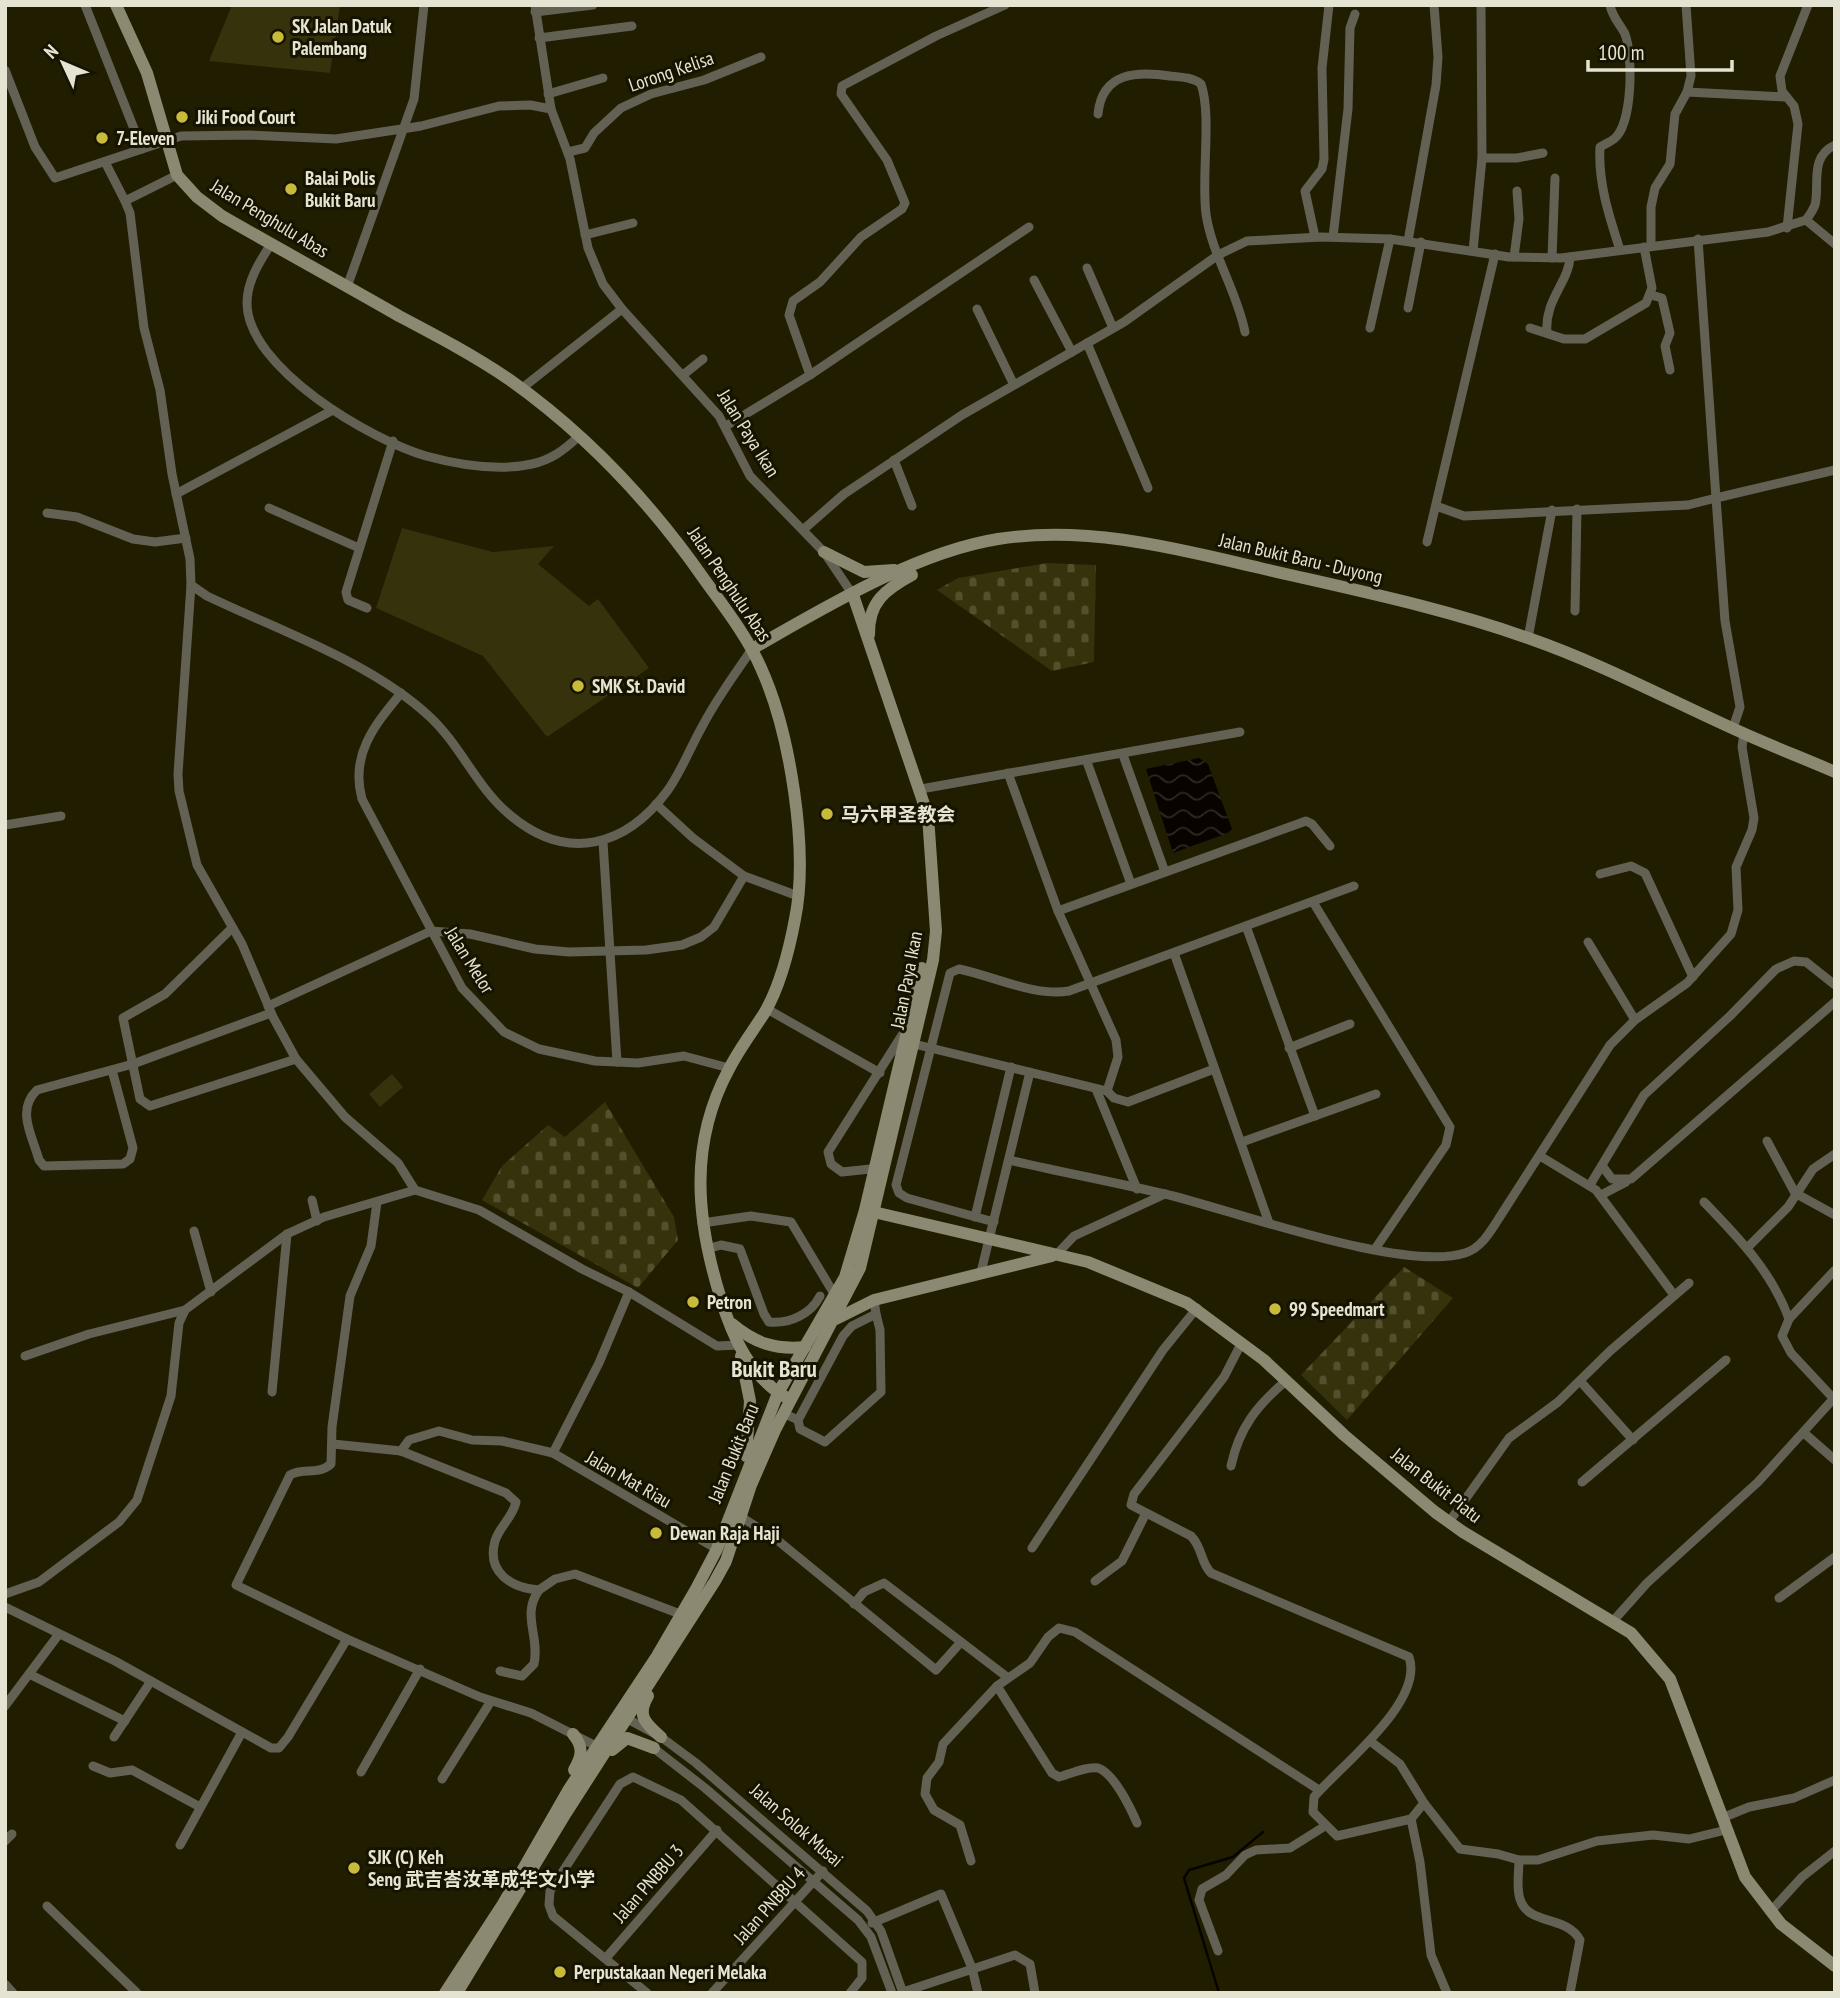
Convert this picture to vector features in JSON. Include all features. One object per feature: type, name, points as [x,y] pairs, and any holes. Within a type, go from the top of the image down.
[{"type":"main road","name":"Jalan Penghulu Abas","points":[[116,5],[147,74],[177,174],[208,207],[477,359],[522,389],[623,478],[672,533],[752,649],[775,704],[788,760],[800,856],[798,896],[784,967],[767,1009],[729,1068],[707,1121],[700,1150],[698,1186],[707,1249],[729,1322],[739,1345],[757,1373],[784,1396]]},
{"type":"main road","name":"Jalan Bukit Baru - Duyong","points":[[752,649],[908,568],[958,548],[999,539],[1059,535],[1160,545],[1412,603],[1528,638],[1835,772]]},
{"type":"main road","points":[[869,649],[870,616],[879,597],[888,588],[958,548]]},
{"type":"main road","points":[[824,552],[864,572],[908,568]]},
{"type":"main road","name":"Jalan Paya Ikan","points":[[853,595],[869,649],[921,789],[928,816],[936,931],[933,960],[909,1043]]},
{"type":"main road","name":"Jalan Paya Ikan","points":[[909,1043],[908,1025],[924,961],[934,881]]},
{"type":"main road","name":"Jalan Bukit Baru","points":[[620,1721],[736,1515],[783,1413],[784,1396],[832,1322],[860,1268],[870,1211],[909,1043]]},
{"type":"main road","name":"Jalan Bukit Baru","points":[[445,1993],[499,1910],[531,1854],[698,1608],[726,1561],[739,1487],[784,1396],[804,1347],[836,1297],[870,1211]]},
{"type":"main road","name":"Jalan Bukit Piatu","points":[[870,1211],[990,1237],[1115,1270],[1197,1308],[1287,1380],[1344,1435],[1449,1522],[1614,1620],[1646,1646],[1670,1679],[1745,1877],[1770,1912],[1835,1966]]},
{"type":"main road","points":[[832,1322],[840,1315],[874,1300],[1056,1255]]},
{"type":"main road","points":[[729,1322],[758,1342],[781,1348],[804,1347]]},
{"type":"main road","points":[[739,1345],[750,1413],[749,1440],[739,1487]]},
{"type":"main road","points":[[658,1742],[643,1719],[642,1707],[698,1608]]},
{"type":"main road","points":[[531,1854],[538,1830],[579,1760],[580,1742],[573,1734]]},
{"type":"main road","points":[[550,1843],[617,1743],[627,1738],[658,1742]]},
{"type":"main road","name":"Jalan Bukit Baru","points":[[457,1993],[550,1843],[601,1749]]},
{"type":"street","points":[[85,5],[142,149]]},
{"type":"street","points":[[347,286],[414,100],[424,5]]},
{"type":"street","points":[[535,9],[593,5]]},
{"type":"street","points":[[810,374],[789,316],[793,301],[820,282],[861,237],[899,212],[905,203],[887,160],[841,94],[842,86],[936,36],[1005,5]]},
{"type":"street","points":[[1315,237],[1305,191],[1322,169],[1324,159],[1322,68],[1329,5]]},
{"type":"street","points":[[1408,241],[1436,85],[1438,57],[1434,5]]},
{"type":"street","points":[[1472,251],[1482,158],[1481,5]]},
{"type":"street","points":[[1610,5],[1627,42],[1631,81],[1619,132],[1614,140],[1600,147],[1602,193],[1620,250]]},
{"type":"street","points":[[1530,328],[1564,339],[1585,339],[1646,303],[1651,295],[1647,246],[1651,207],[1655,188],[1670,164],[1675,114],[1688,92],[1690,37],[1686,5]]},
{"type":"street","points":[[1787,228],[1798,124],[1794,106],[1785,97],[1780,84],[1782,66],[1802,27],[1808,5]]},
{"type":"street","name":"Jalan Paya Ikan","points":[[535,9],[551,109],[568,152],[585,235],[603,284],[622,310],[726,426],[750,475],[824,552],[853,595]]},
{"type":"street","points":[[1333,237],[1348,109],[1350,28],[1355,14]]},
{"type":"street","points":[[539,38],[632,26]]},
{"type":"street","name":"Lorong Kelisa","points":[[568,152],[585,148],[594,134],[621,108],[651,94],[704,80],[761,57]]},
{"type":"street","points":[[5,70],[36,147],[55,178],[181,136],[336,139],[404,129],[499,106],[530,105],[551,109]]},
{"type":"street","points":[[1098,114],[1099,104],[1108,87],[1133,73],[1190,78],[1202,84],[1204,196],[1218,255],[1241,311],[1245,332]]},
{"type":"street","points":[[548,94],[603,78]]},
{"type":"street","points":[[1688,92],[1785,97]]},
{"type":"street","points":[[804,529],[844,494],[894,460],[1014,385],[1113,328],[1218,255],[1247,241],[1315,237],[1390,239],[1514,257],[1552,258],[1787,228],[1807,220],[1815,206],[1816,167],[1822,154],[1835,145]]},
{"type":"street","points":[[1482,158],[1517,158],[1544,153]]},
{"type":"street","points":[[105,162],[130,213],[144,328],[160,390],[176,494],[186,538],[191,585],[180,713],[179,791],[197,864],[232,928],[296,1059],[320,1092],[398,1163],[415,1191]]},
{"type":"street","points":[[125,201],[177,174]]},
{"type":"street","points":[[1552,258],[1555,178]]},
{"type":"street","points":[[1514,257],[1518,219],[1517,191]]},
{"type":"street","points":[[1807,220],[1835,244]]},
{"type":"street","points":[[585,235],[633,223]]},
{"type":"street","points":[[726,426],[810,374],[1029,227]]},
{"type":"street","points":[[1370,328],[1390,239]]},
{"type":"street","points":[[1009,1160],[1166,1194],[1375,1249],[1445,1256],[1471,1251],[1485,1239],[1611,1045],[1635,1020],[1693,977],[1731,934],[1736,922],[1736,867],[1752,830],[1754,818],[1739,731],[1740,708],[1725,621],[1698,239]]},
{"type":"street","points":[[1408,308],[1421,242]]},
{"type":"street","points":[[271,244],[250,285],[247,302],[252,326],[268,351],[290,375],[333,410],[425,455],[507,467],[550,458],[578,438]]},
{"type":"street","points":[[1427,542],[1495,254]]},
{"type":"street","points":[[1547,333],[1546,322],[1552,299],[1570,267],[1570,257]]},
{"type":"street","points":[[1087,268],[1113,328]]},
{"type":"street","points":[[1034,281],[1072,352]]},
{"type":"street","points":[[1651,295],[1662,298],[1667,308],[1671,333],[1665,346],[1670,370]]},
{"type":"street","points":[[977,309],[1014,385]]},
{"type":"street","points":[[522,389],[622,310]]},
{"type":"street","points":[[1087,343],[1148,488]]},
{"type":"street","points":[[683,375],[703,359]]},
{"type":"street","points":[[176,494],[333,410]]},
{"type":"street","points":[[366,608],[348,600],[346,592],[393,441]]},
{"type":"street","points":[[894,460],[912,506]]},
{"type":"street","points":[[1436,506],[1464,516],[1688,505],[1835,470]]},
{"type":"street","points":[[269,508],[359,548]]},
{"type":"street","points":[[1575,611],[1577,509]]},
{"type":"street","points":[[1528,638],[1552,510]]},
{"type":"street","points":[[47,513],[77,517],[133,539],[155,542],[186,538]]},
{"type":"street","points":[[191,585],[207,596],[373,676],[401,693],[446,734],[482,786],[520,824],[564,842],[603,842],[621,835],[656,804],[669,788],[704,723],[752,649]]},
{"type":"street","name":"Jalan Melor","points":[[401,693],[364,744],[358,767],[358,783],[362,799],[462,988],[504,1032],[539,1049],[595,1062],[684,1056],[729,1068]]},
{"type":"street","points":[[921,789],[1087,762],[1240,732]]},
{"type":"street","points":[[1123,755],[1165,872]]},
{"type":"street","points":[[1087,762],[1131,884]]},
{"type":"street","points":[[1007,773],[1058,911],[1118,1049],[1107,1091]]},
{"type":"street","points":[[656,804],[709,852],[744,876],[798,896]]},
{"type":"street","points":[[5,825],[61,816]]},
{"type":"street","points":[[1058,911],[1306,821],[1312,824],[1330,846]]},
{"type":"street","points":[[603,842],[617,1062]]},
{"type":"street","points":[[1600,874],[1631,866],[1646,873],[1693,977]]},
{"type":"street","points":[[112,1070],[133,1148],[130,1158],[123,1164],[44,1166],[39,1160],[24,1109],[28,1099],[37,1090],[133,1064],[270,1010],[431,931],[470,934],[535,949],[569,952],[646,950],[682,945],[701,937],[724,913],[744,876]]},
{"type":"street","points":[[994,1222],[907,1198],[899,1193],[897,1185],[946,979],[954,971],[989,975],[1059,993],[1354,886]]},
{"type":"street","points":[[1313,902],[1450,1127],[1446,1145],[1375,1249]]},
{"type":"street","points":[[1246,926],[1314,1116]]},
{"type":"street","points":[[232,928],[165,994],[123,1018],[140,1099],[150,1106],[296,1059]]},
{"type":"street","points":[[1588,942],[1635,1020]]},
{"type":"street","points":[[1174,953],[1269,1223]]},
{"type":"street","points":[[1590,1185],[1644,1095],[1730,1016],[1776,969],[1794,961],[1806,962],[1835,985]]},
{"type":"street","points":[[1601,1195],[1631,1179],[1835,1003]]},
{"type":"street","points":[[767,1009],[880,1073]]},
{"type":"street","points":[[1289,1048],[1350,1024]]},
{"type":"street","points":[[880,1168],[842,1172],[828,1158],[832,1144],[880,1073],[908,1025]]},
{"type":"street","points":[[909,1043],[1096,1088],[1128,1102],[1214,1069]]},
{"type":"street","points":[[975,1217],[1011,1067]]},
{"type":"street","points":[[981,1272],[1030,1072]]},
{"type":"street","points":[[1096,1088],[1137,1188]]},
{"type":"street","points":[[1242,1142],[1376,1094]]},
{"type":"street","points":[[1767,1141],[1795,1193],[1835,1215]]},
{"type":"street","points":[[1747,1248],[1788,1207],[1813,1169],[1835,1154]]},
{"type":"street","points":[[1540,1156],[1590,1185],[1601,1195],[1674,1296]]},
{"type":"street","points":[[1603,1167],[1612,1179],[1631,1179]]},
{"type":"street","points":[[25,1356],[89,1334],[185,1310],[287,1234],[317,1221],[415,1191],[479,1210],[582,1269],[629,1292],[717,1346],[739,1345]]},
{"type":"street","points":[[1056,1255],[1074,1236],[1166,1194]]},
{"type":"street","points":[[312,1200],[317,1221]]},
{"type":"street","points":[[377,1202],[371,1246],[350,1296],[332,1427],[331,1464],[324,1470],[290,1475],[236,1585],[347,1639],[491,1700],[531,1713],[601,1749]]},
{"type":"street","points":[[1704,1202],[1747,1248],[1775,1286],[1789,1318]]},
{"type":"street","points":[[702,1223],[751,1216],[790,1222],[836,1297]]},
{"type":"street","points":[[194,1231],[211,1292]]},
{"type":"street","points":[[272,1392],[287,1234]]},
{"type":"street","points":[[707,1249],[721,1245],[740,1249],[769,1322],[781,1324],[810,1311],[820,1296]]},
{"type":"street","points":[[1614,1620],[1647,1583],[1758,1482],[1834,1398],[1784,1344],[1782,1336],[1789,1318],[1835,1270]]},
{"type":"street","points":[[1449,1522],[1509,1438],[1581,1382],[1610,1351],[1689,1283]]},
{"type":"street","points":[[556,1456],[629,1292]]},
{"type":"street","points":[[874,1300],[880,1330],[881,1392],[825,1442],[800,1429],[798,1420],[843,1336],[852,1326],[876,1314]]},
{"type":"street","points":[[1032,1548],[1163,1350],[1197,1308]]},
{"type":"street","points":[[5,1594],[39,1582],[111,1528],[137,1500],[171,1396],[179,1323],[185,1310]]},
{"type":"street","points":[[1242,1342],[1224,1377],[1131,1498],[1133,1508],[1191,1536],[1198,1543],[1205,1566],[1211,1573],[1409,1657],[1411,1665],[1407,1684],[1391,1714],[1370,1741],[1319,1790],[1314,1797],[1313,1812],[1337,1836],[1347,1836],[1369,1827],[1411,1819],[1424,1803]]},
{"type":"street","points":[[1582,1482],[1726,1360]]},
{"type":"street","points":[[1231,1466],[1246,1422],[1266,1398],[1287,1380]]},
{"type":"street","points":[[1581,1382],[1633,1440]]},
{"type":"street","points":[[783,1413],[798,1420]]},
{"type":"street","name":"Jalan Mat Riau","points":[[401,1451],[409,1440],[439,1431],[472,1440],[502,1441],[556,1456],[717,1549]]},
{"type":"street","points":[[1804,1433],[1835,1460]]},
{"type":"street","points":[[333,1444],[401,1451],[496,1487],[512,1497],[516,1502],[515,1508],[495,1540],[494,1555],[498,1569],[511,1585],[539,1590]]},
{"type":"street","points":[[736,1515],[775,1539],[936,1670],[961,1642]]},
{"type":"street","points":[[1095,1581],[1122,1560],[1145,1515]]},
{"type":"street","points":[[1779,1598],[1835,1557]]},
{"type":"street","points":[[500,1671],[522,1676],[534,1664],[535,1642],[528,1614],[531,1601],[539,1590],[555,1580],[575,1574],[680,1614]]},
{"type":"street","points":[[854,1604],[864,1592],[884,1583],[1007,1677]]},
{"type":"street","points":[[5,1607],[151,1681],[271,1748],[279,1748],[306,1709],[347,1639]]},
{"type":"street","points":[[971,1861],[963,1829],[934,1810],[928,1802],[925,1787],[947,1738],[997,1686],[1030,1663],[1054,1632],[1067,1628],[1319,1790]]},
{"type":"street","points":[[5,1706],[59,1634]]},
{"type":"street","points":[[361,1772],[419,1669]]},
{"type":"street","points":[[29,1674],[125,1721]]},
{"type":"street","points":[[114,1737],[151,1681]]},
{"type":"street","points":[[997,1686],[1052,1773],[1059,1777],[1093,1768],[1102,1769],[1124,1796],[1137,1823]]},
{"type":"street","points":[[442,1779],[491,1700]]},
{"type":"street","name":"Jalan Solok Musai","points":[[620,1721],[658,1742],[735,1794],[823,1871],[875,1921],[903,1992]]},
{"type":"street","points":[[180,1845],[242,1732]]},
{"type":"street","points":[[1370,1741],[1401,1765],[1424,1803],[1460,1849],[1519,1860],[1538,1860],[1597,1840],[1625,1836],[1689,1839],[1724,1824],[1749,1807],[1794,1798],[1835,1780]]},
{"type":"street","name":"Jalan Solok Musai","points":[[658,1742],[865,1927],[892,1993]]},
{"type":"street","points":[[93,1766],[110,1773],[132,1770],[200,1807]]},
{"type":"street","points":[[647,1993],[553,1916],[549,1905],[550,1891],[620,1784],[633,1777],[681,1800],[797,1901],[862,1962],[863,1978],[850,1993]]},
{"type":"street","points":[[1411,1819],[1420,1862],[1431,1955],[1447,1993]]},
{"type":"street","points":[[1218,1951],[1199,1900],[1202,1889],[1226,1875],[1245,1855],[1256,1850],[1290,1849],[1325,1826]]},
{"type":"street","name":"Jalan PNBBU 3","points":[[606,1958],[717,1830]]},
{"type":"street","points":[[1770,1912],[1802,1877],[1835,1851]]},
{"type":"street","points":[[1519,1860],[1518,1891],[1524,1907],[1536,1917],[1563,1924],[1580,1940],[1570,1993]]},
{"type":"street","name":"Jalan PNBBU 4","points":[[712,1993],[823,1871]]},
{"type":"street","points":[[865,1927],[941,1894],[972,1968],[978,1993]]},
{"type":"street","points":[[47,1906],[137,1993]]},
{"type":"street","points":[[903,1992],[972,1968],[1021,1956],[1030,1964],[1035,1993]]},
{"type":"street","points":[[5,1984],[13,1993]]},
{"type":"green space","name":"SK Jalan Datuk Palembang","points":[[232,5],[340,5],[330,73],[209,61]]},
{"type":"green space","points":[[402,528],[493,552],[554,546],[538,564],[589,606],[598,599],[649,668],[547,737],[483,656],[376,608]]},
{"type":"green space","points":[[1047,563],[1096,565],[1094,662],[1052,671],[937,590],[958,578]]},
{"type":"green space","points":[[392,1074],[403,1087],[380,1107],[369,1094]]},
{"type":"green space","points":[[605,1102],[674,1217],[678,1240],[638,1288],[482,1200],[502,1166],[548,1125],[565,1137]]},
{"type":"green space","points":[[1404,1267],[1453,1298],[1347,1420],[1301,1375]]},
{"type":"water","points":[[1199,758],[1208,764],[1232,829],[1228,833],[1173,853],[1146,769]]},
{"type":"waterway","points":[[1219,1993],[1184,1878],[1189,1870],[1233,1857],[1263,1832]]},
{"type":"place","name":"SK Jalan Datuk Palembang","points":[[278,37]]},
{"type":"place","name":"Jiki Food Court","points":[[182,117]]},
{"type":"place","name":"7-Eleven","points":[[102,138]]},
{"type":"place","name":"Balai Polis Bukit Baru","points":[[291,189]]},
{"type":"place","name":"SMK St. David","points":[[578,686]]},
{"type":"place","name":"马六甲圣教会","points":[[827,814]]},
{"type":"place","name":"Petron","points":[[693,1302]]},
{"type":"place","name":"99 Speedmart","points":[[1275,1309]]},
{"type":"place","name":"Dewan Raja Haji","points":[[656,1533]]},
{"type":"place","name":"SJK (C) Keh Seng 武吉峇汝革成华文小学","points":[[354,1868]]},
{"type":"place","name":"Perpustakaan Negeri Melaka","points":[[560,1972]]},
{"type":"district","name":"Bukit Baru","points":[[774,1368]]}]
